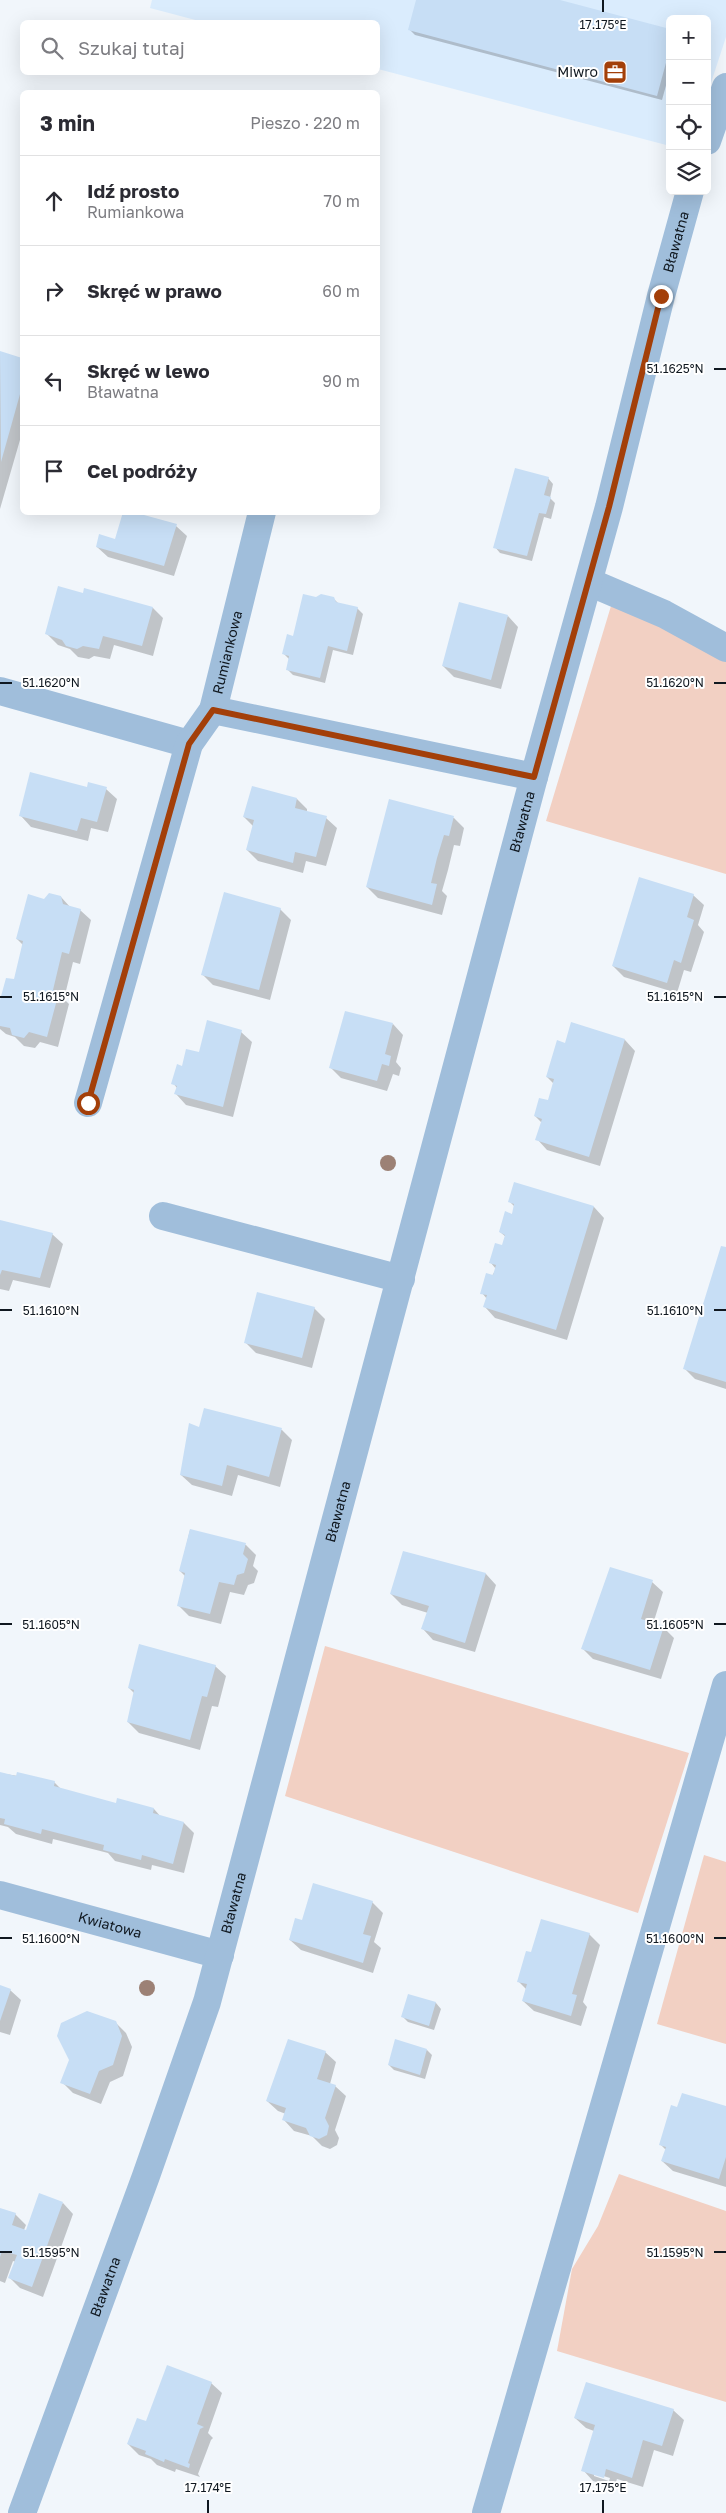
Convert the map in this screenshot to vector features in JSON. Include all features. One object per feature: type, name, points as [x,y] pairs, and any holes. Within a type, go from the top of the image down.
[{"type":"street","points":[[711,130],[726,87]]},
{"type":"street","name":"Bławatna","points":[[22,2513],[207,2002],[534,777],[589,582],[689,195]]},
{"type":"street","name":"Rumiankowa","points":[[88,1103],[189,744],[213,710],[261,515]]},
{"type":"street","points":[[589,582],[664,614],[726,648]]},
{"type":"street","points":[[0,691],[189,744]]},
{"type":"street","points":[[213,710],[534,777]]},
{"type":"street","points":[[163,1216],[401,1279]]},
{"type":"street","points":[[486,2513],[726,1685]]},
{"type":"street","name":"Kwiatowa","points":[[0,1895],[220,1955]]},
{"type":"shaded area","points":[[152,0],[726,0],[726,37],[711,83],[711,15],[666,15],[666,145],[380,70],[380,20],[195,20],[150,8]]},
{"type":"shaded area","points":[[611,606],[658,621],[726,659],[726,874],[546,821]]},
{"type":"shaded area","points":[[325,1646],[689,1753],[638,1913],[285,1796]]},
{"type":"shaded area","points":[[704,1855],[726,1862],[726,2044],[657,2024]]},
{"type":"shaded area","points":[[619,2174],[726,2211],[726,2402],[557,2351],[572,2269],[598,2226]]},
{"type":"building","name":"Miwro","points":[[416,0],[560,0],[666,28],[666,63],[657,96],[408,30]]},
{"type":"building","points":[[0,351],[20,357],[20,394],[1,462]]},
{"type":"building","points":[[515,468],[549,477],[544,495],[551,497],[546,514],[539,513],[527,556],[493,548]]},
{"type":"building","points":[[122,515],[144,515],[177,524],[164,566],[96,547],[99,534],[115,539]]},
{"type":"building","points":[[58,586],[83,593],[84,588],[153,607],[142,646],[103,636],[99,649],[83,646],[77,649],[66,646],[62,640],[45,634]]},
{"type":"building","points":[[303,594],[316,597],[321,594],[334,597],[336,602],[358,607],[347,651],[328,646],[320,678],[286,670],[289,656],[282,654],[287,634],[293,636]]},
{"type":"building","points":[[459,602],[508,615],[491,680],[442,666]]},
{"type":"building","points":[[30,772],[87,787],[88,782],[107,787],[97,822],[81,818],[77,831],[19,816]]},
{"type":"building","points":[[252,786],[297,798],[295,808],[327,816],[316,857],[295,852],[293,863],[246,850],[254,820],[243,817]]},
{"type":"building","points":[[389,799],[454,816],[449,836],[444,835],[437,858],[431,883],[437,884],[432,905],[366,887]]},
{"type":"building","points":[[639,877],[694,894],[687,917],[694,920],[681,963],[674,960],[667,983],[612,966]]},
{"type":"building","points":[[224,892],[281,908],[259,990],[201,975]]},
{"type":"building","points":[[49,893],[61,896],[63,904],[81,909],[69,954],[62,952],[53,990],[59,992],[47,1037],[29,1032],[24,1038],[12,1035],[10,1028],[0,1026],[0,1000],[6,978],[14,979],[23,941],[16,939],[28,894],[44,899]]},
{"type":"building","points":[[345,1011],[393,1023],[385,1054],[391,1056],[389,1066],[382,1064],[377,1081],[329,1068]]},
{"type":"building","points":[[207,1020],[242,1030],[223,1107],[174,1094],[177,1086],[171,1084],[177,1064],[182,1066],[186,1049],[199,1052]]},
{"type":"building","points":[[571,1022],[625,1039],[589,1157],[535,1140],[542,1119],[534,1116],[539,1098],[548,1100],[554,1079],[546,1077],[557,1040],[565,1043]]},
{"type":"building","points":[[514,1182],[594,1206],[556,1330],[483,1307],[487,1295],[480,1294],[486,1273],[493,1275],[496,1265],[489,1263],[495,1243],[502,1245],[505,1235],[499,1232],[505,1211],[512,1214],[514,1204],[508,1202]]},
{"type":"building","points":[[0,1220],[53,1233],[40,1278],[2,1270],[0,1275]]},
{"type":"building","points":[[721,1246],[726,1247],[726,1382],[683,1369]]},
{"type":"building","points":[[257,1292],[315,1307],[302,1358],[244,1343]]},
{"type":"building","points":[[204,1408],[282,1428],[269,1477],[227,1465],[222,1486],[180,1475],[189,1423],[199,1427]]},
{"type":"building","points":[[190,1529],[246,1543],[243,1554],[248,1559],[244,1573],[237,1575],[234,1585],[219,1582],[210,1614],[177,1606],[185,1573],[179,1571]]},
{"type":"building","points":[[403,1551],[486,1573],[465,1643],[421,1629],[429,1606],[390,1594]]},
{"type":"building","points":[[610,1567],[653,1580],[641,1619],[664,1626],[650,1670],[581,1649]]},
{"type":"building","points":[[139,1644],[216,1665],[207,1697],[202,1696],[190,1740],[127,1722],[134,1690],[128,1688]]},
{"type":"building","points":[[0,1772],[16,1776],[17,1772],[55,1781],[54,1786],[116,1803],[117,1798],[154,1808],[153,1813],[184,1822],[173,1864],[142,1855],[141,1860],[103,1850],[104,1845],[42,1829],[41,1834],[4,1824],[5,1819],[0,1818]]},
{"type":"building","points":[[313,1883],[373,1901],[363,1934],[371,1936],[363,1963],[289,1940],[295,1918],[302,1920]]},
{"type":"building","points":[[541,1919],[590,1933],[572,1994],[577,1995],[571,2016],[522,2001],[527,1984],[517,1982],[526,1951],[531,1952]]},
{"type":"building","points":[[0,1985],[11,1989],[0,2021]]},
{"type":"building","points":[[408,1994],[436,2002],[429,2026],[401,2017]]},
{"type":"building","points":[[87,2011],[116,2021],[122,2036],[113,2065],[99,2071],[90,2094],[60,2083],[69,2060],[57,2036],[61,2023]]},
{"type":"building","points":[[288,2039],[326,2051],[317,2079],[336,2085],[325,2118],[329,2126],[327,2135],[319,2139],[310,2136],[306,2128],[282,2120],[286,2108],[266,2101]]},
{"type":"building","points":[[395,2039],[427,2049],[420,2075],[388,2065]]},
{"type":"building","points":[[682,2093],[726,2106],[726,2157],[719,2179],[661,2161],[666,2147],[659,2145],[671,2105],[677,2107]]},
{"type":"building","points":[[39,2193],[63,2202],[32,2287],[8,2278],[17,2255],[2,2251],[0,2257],[0,2208],[16,2213],[12,2225],[26,2230]]},
{"type":"building","points":[[167,2365],[212,2382],[197,2424],[204,2427],[200,2429],[188,2463],[190,2464],[189,2468],[165,2459],[164,2462],[145,2454],[146,2451],[127,2444],[137,2418],[146,2421]]},
{"type":"building","points":[[586,2382],[674,2409],[662,2446],[643,2440],[632,2478],[606,2469],[604,2478],[581,2471],[595,2425],[574,2418]]},
{"type":"place","name":"Miwro","points":[[615,72]]},
{"type":"route","points":[[88,1103],[189,744],[213,710],[534,777],[609,507],[661,296]]}]
